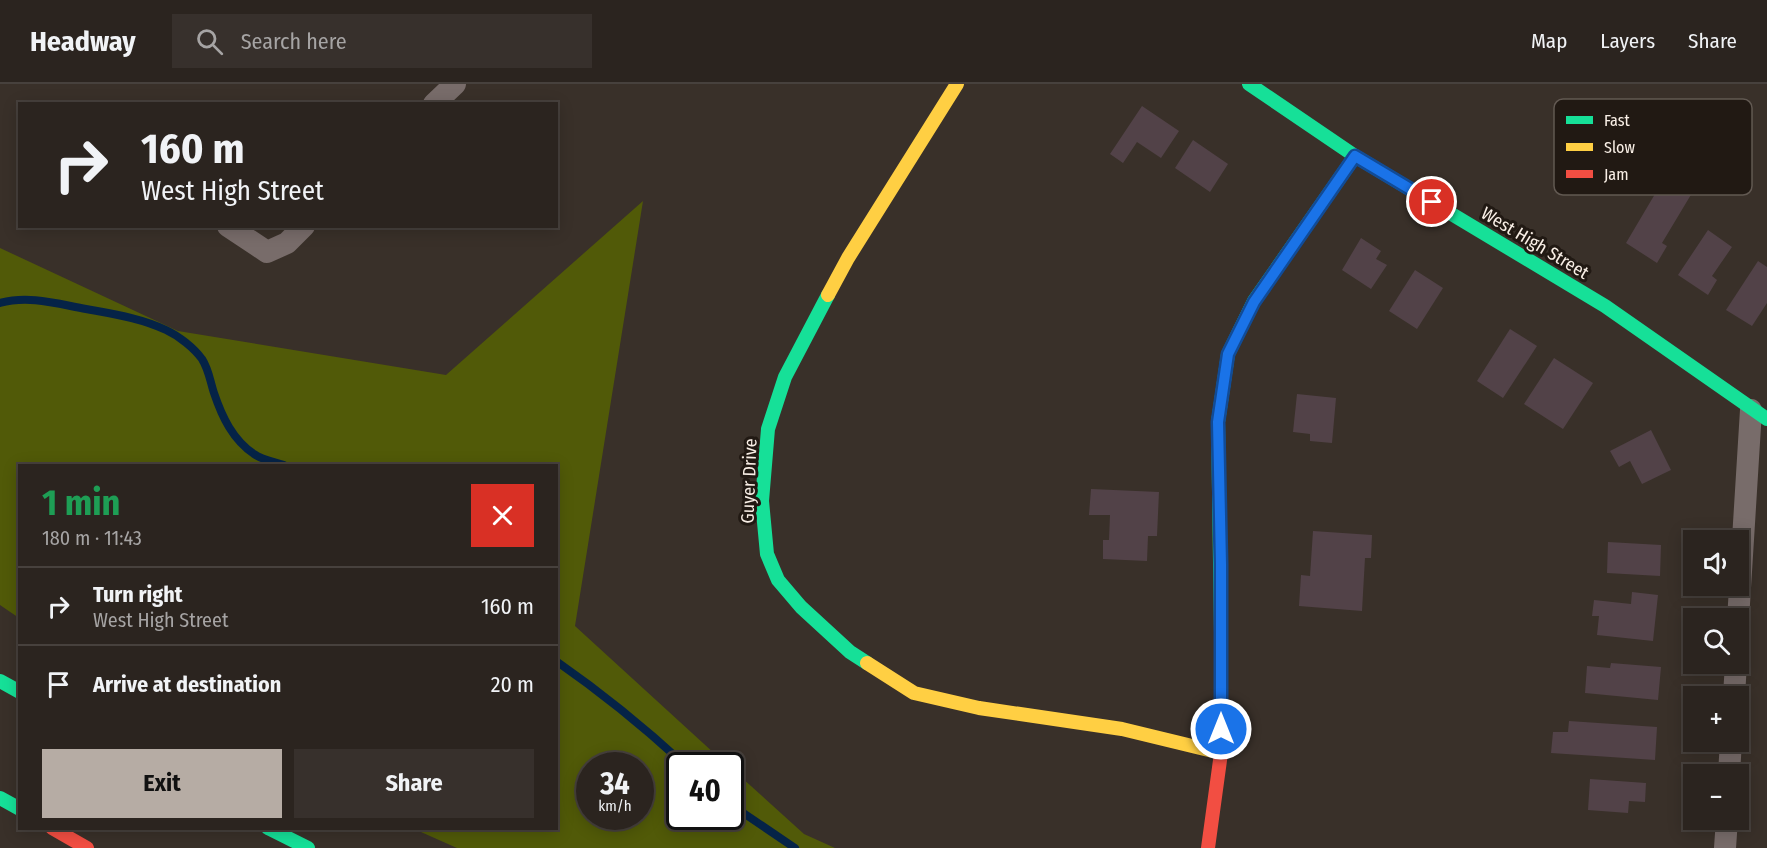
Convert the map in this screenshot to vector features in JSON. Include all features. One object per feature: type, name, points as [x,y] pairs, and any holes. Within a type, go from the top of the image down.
[{"type":"main road","name":"Guyer Drive","points":[[957,84],[848,258],[785,377],[768,429],[762,501],[767,554],[778,580],[801,607],[850,652],[914,693],[979,708],[1122,729],[1221,753]]},
{"type":"main road","name":"West High Street","points":[[1249,84],[1355,156],[1605,306],[1759,414]]},
{"type":"main road","points":[[1208,848],[1221,753],[1218,422],[1228,354],[1254,302],[1355,156]]},
{"type":"main road","points":[[0,681],[18,691]]},
{"type":"main road","points":[[0,798],[18,808]]},
{"type":"main road","points":[[56,830],[87,848]]},
{"type":"main road","points":[[272,830],[308,848]]},
{"type":"street","points":[[436,102],[455,84]]},
{"type":"street","points":[[231,228],[267,252],[287,243],[302,228]]},
{"type":"street","points":[[1739,608],[1759,414]]},
{"type":"street","points":[[1725,848],[1726,830]]},
{"type":"green space","points":[[643,201],[575,626],[713,752],[666,752],[666,830],[744,830],[744,780],[804,834],[835,848],[457,848],[416,830],[558,830],[558,464],[18,464],[18,617],[0,605],[0,248],[178,331],[446,375]]},
{"type":"building","points":[[1142,106],[1179,131],[1161,158],[1137,142],[1123,163],[1110,154]]},
{"type":"building","points":[[1193,140],[1228,164],[1210,192],[1175,168]]},
{"type":"building","points":[[1654,195],[1691,195],[1662,243],[1667,246],[1657,263],[1626,243]]},
{"type":"building","points":[[1708,230],[1732,247],[1712,276],[1717,280],[1708,295],[1678,275]]},
{"type":"building","points":[[1361,238],[1381,251],[1376,259],[1387,265],[1371,289],[1342,270]]},
{"type":"building","points":[[1758,261],[1767,267],[1767,303],[1752,326],[1726,310]]},
{"type":"building","points":[[1415,270],[1443,288],[1417,329],[1389,311]]},
{"type":"building","points":[[1510,329],[1537,346],[1503,398],[1477,381]]},
{"type":"building","points":[[1554,358],[1593,383],[1563,429],[1524,404]]},
{"type":"building","points":[[1297,394],[1336,398],[1332,443],[1310,441],[1310,434],[1293,432]]},
{"type":"building","points":[[1651,430],[1671,470],[1642,484],[1630,461],[1619,467],[1610,451]]},
{"type":"building","points":[[1091,489],[1159,492],[1157,536],[1148,536],[1147,561],[1103,559],[1103,540],[1109,540],[1110,515],[1089,515]]},
{"type":"building","points":[[1313,531],[1372,535],[1371,558],[1365,558],[1362,611],[1299,606],[1301,575],[1310,576]]},
{"type":"building","points":[[1608,542],[1661,545],[1660,576],[1607,573]]},
{"type":"building","points":[[1632,592],[1658,595],[1653,641],[1597,635],[1599,616],[1592,616],[1594,600],[1631,604]]},
{"type":"building","points":[[1611,663],[1661,667],[1658,700],[1585,693],[1587,666],[1610,668]]},
{"type":"building","points":[[1569,721],[1657,727],[1655,760],[1551,753],[1553,732],[1568,732]]},
{"type":"building","points":[[1590,779],[1646,783],[1645,802],[1629,801],[1628,813],[1588,810]]},
{"type":"waterway","points":[[0,303],[22,300],[54,303],[137,319],[171,333],[191,347],[202,359],[221,411],[240,442],[257,456],[281,464]]},
{"type":"waterway","points":[[558,662],[590,685],[671,752]]},
{"type":"waterway","points":[[744,813],[795,848]]},
{"type":"traffic: fast","points":[[1249,84],[1355,156],[1605,306],[1767,419]]},
{"type":"traffic: fast","points":[[1221,633],[1218,422],[1228,354],[1254,301],[1355,156]]},
{"type":"traffic: fast","points":[[828,295],[785,377],[768,429],[762,501],[767,554],[778,580],[801,607],[850,652],[867,663]]},
{"type":"traffic: fast","points":[[0,681],[18,691]]},
{"type":"traffic: fast","points":[[0,798],[18,808]]},
{"type":"traffic: fast","points":[[272,830],[308,848]]},
{"type":"traffic: slow","points":[[828,295],[848,258],[957,84]]},
{"type":"traffic: slow","points":[[867,663],[914,693],[979,708],[1122,729],[1221,753]]},
{"type":"traffic: jam","points":[[1208,848],[1221,753],[1221,633]]},
{"type":"traffic: jam","points":[[56,830],[87,848]]},
{"type":"route","points":[[1221,729],[1218,422],[1228,354],[1254,302],[1355,156],[1432,202]]}]
